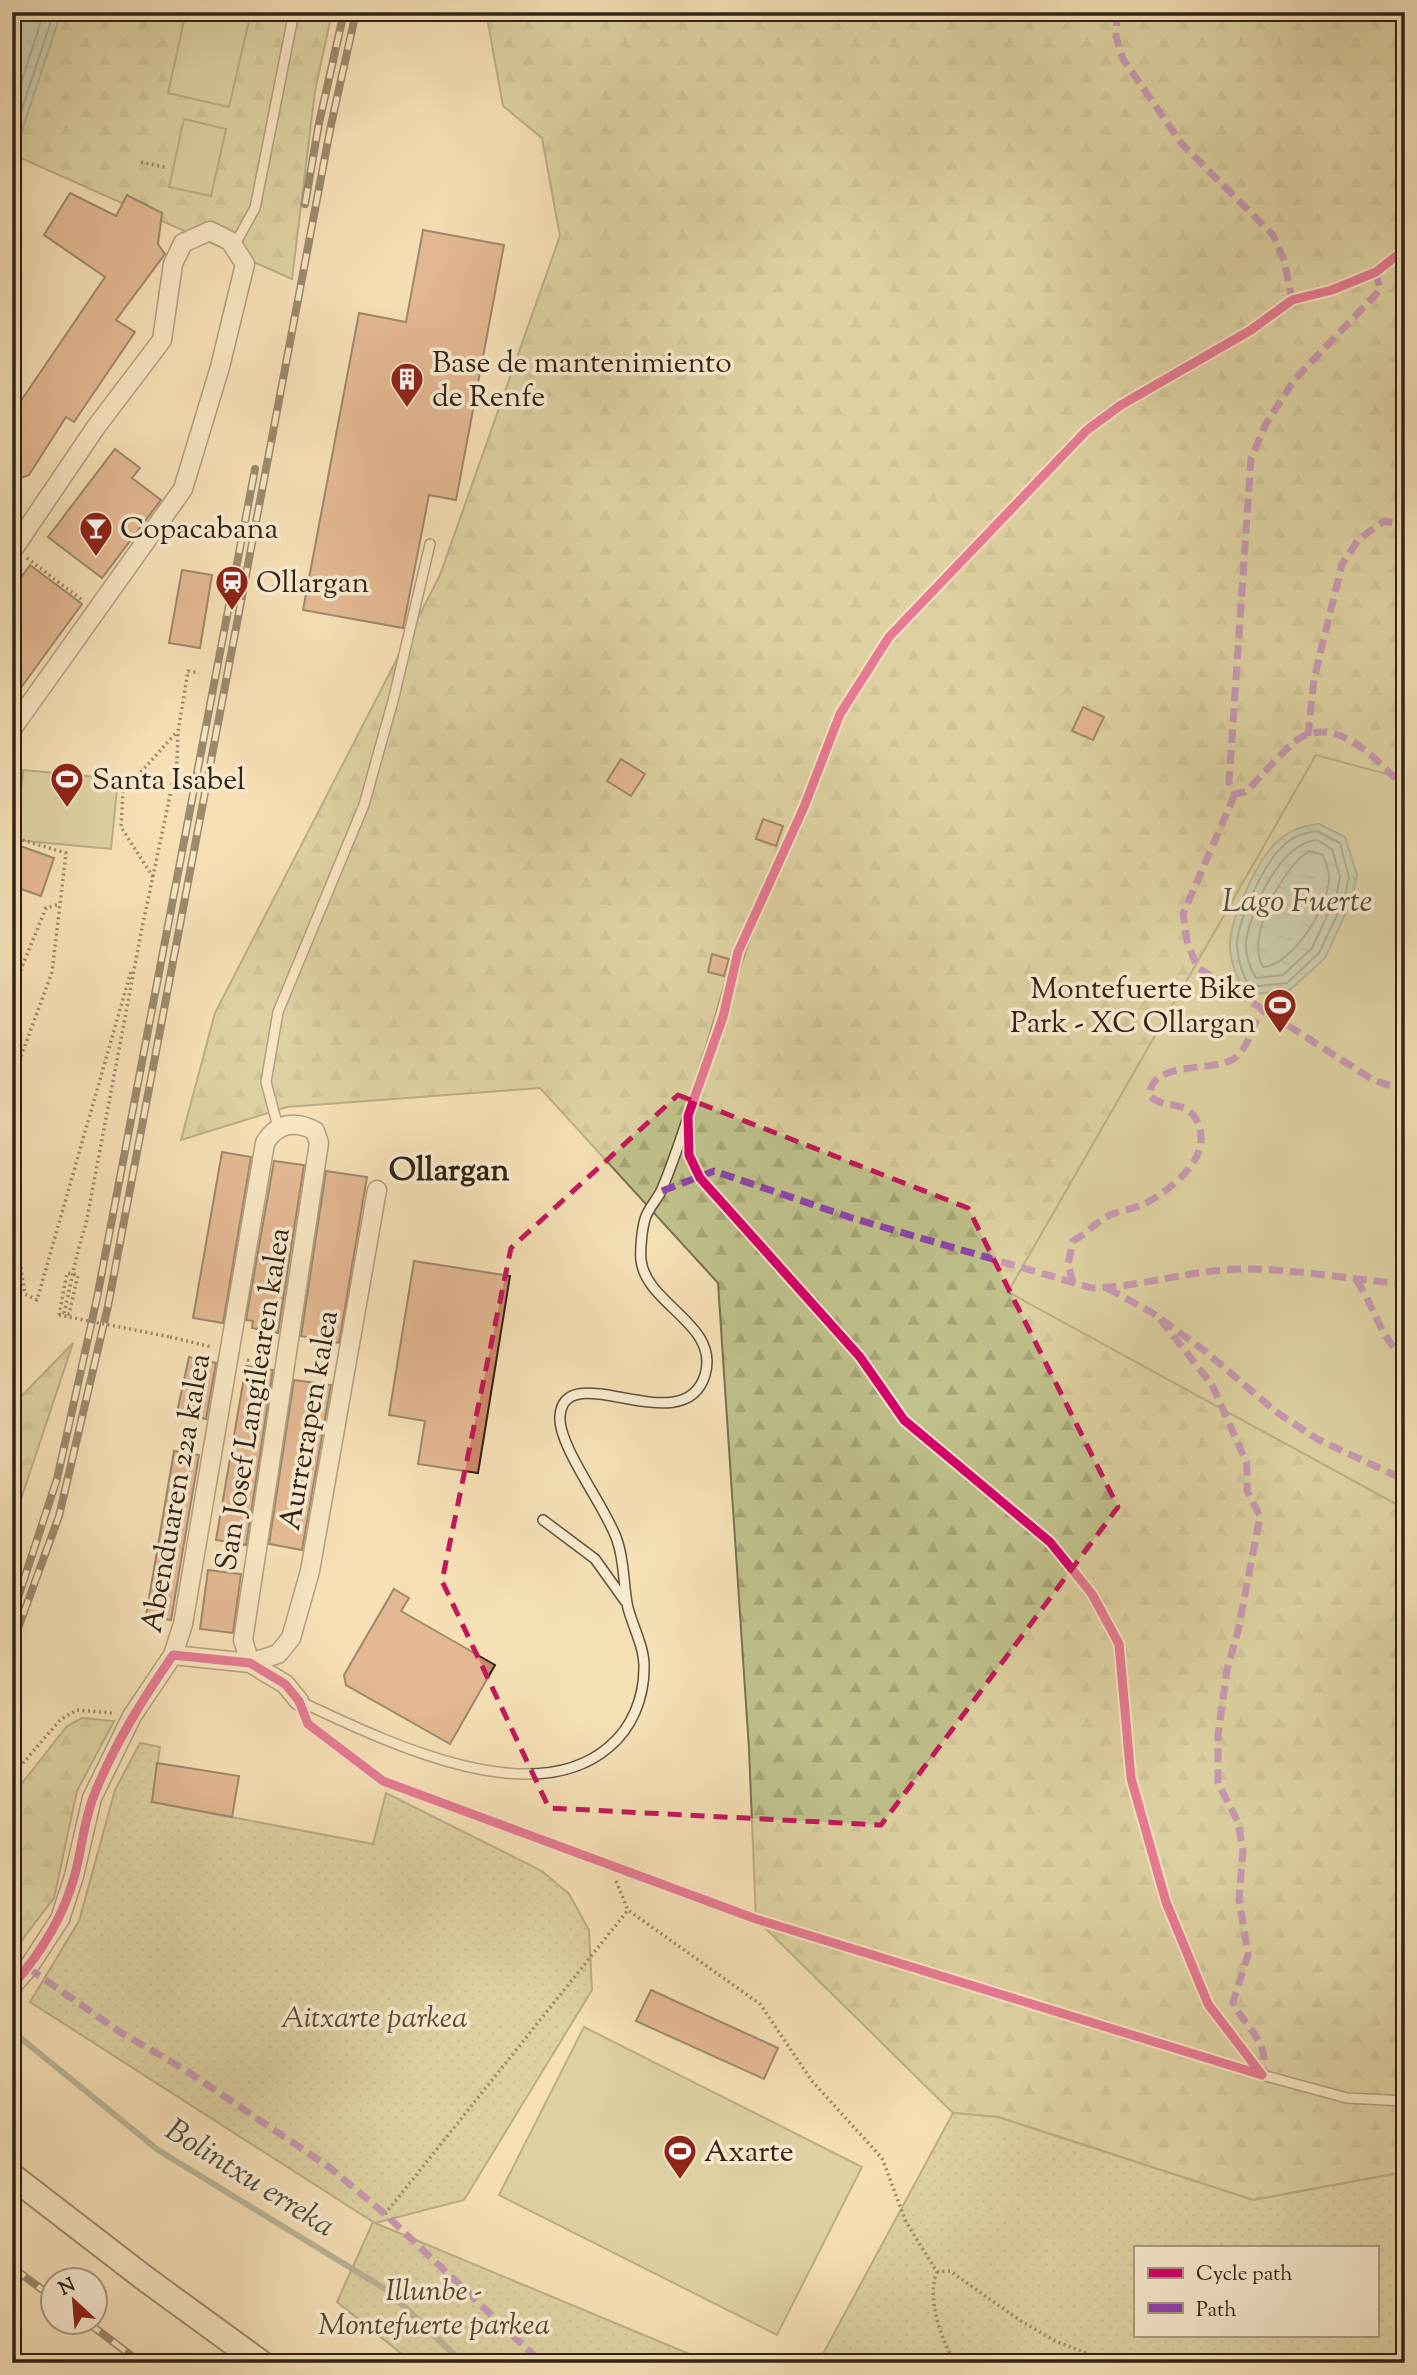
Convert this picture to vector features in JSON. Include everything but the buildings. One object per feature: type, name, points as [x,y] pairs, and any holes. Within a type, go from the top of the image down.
[{"type":"street","points":[[12,729],[183,489],[220,367],[245,264],[230,241],[210,231],[183,243],[173,264],[162,340],[96,427],[13,549]]},
{"type":"street","name":"San Josef Langilearen kalea","points":[[250,1662],[243,1640],[319,1143],[315,1131],[305,1125],[293,1123],[278,1127]]},
{"type":"street","name":"Abenduaren 22a kalea","points":[[12,1986],[29,1968],[60,1919],[74,1876],[92,1798],[132,1716],[173,1655],[183,1624],[265,1143],[278,1127]]},
{"type":"street","name":"Aurrerapen kalea","points":[[250,1662],[278,1654],[291,1638],[310,1571],[377,1190]]},
{"type":"street","points":[[173,1655],[250,1662],[285,1684],[299,1701]]},
{"type":"street","points":[[12,2176],[261,2363]]},
{"type":"lane","points":[[234,246],[255,208],[294,12]]},
{"type":"lane","points":[[278,1127],[267,1082],[278,1012],[364,805],[394,697],[430,544]]},
{"type":"lane","points":[[299,1701],[459,1766],[518,1773],[564,1771],[586,1765],[623,1736],[636,1712],[645,1665],[627,1605],[618,1540],[564,1437],[559,1416],[566,1400],[575,1394],[591,1392],[638,1402],[677,1402],[694,1394],[704,1377],[707,1357],[700,1337],[656,1291],[641,1261],[645,1218],[662,1191],[723,1017],[738,952],[757,909]]},
{"type":"lane","points":[[542,1520],[595,1559],[627,1605]]},
{"type":"lane","points":[[299,1701],[308,1724],[383,1781],[756,1919],[1262,2075],[1347,2098],[1405,2101]]},
{"type":"path","points":[[141,162],[168,168]]},
{"type":"path","points":[[13,549],[96,611]]},
{"type":"path","points":[[199,673],[188,671],[178,732],[177,762],[136,956],[86,1224],[82,1235],[76,1262],[73,1276],[64,1313],[69,1314],[78,1275],[67,1273],[59,1315],[216,1348],[215,1353],[229,1356]]},
{"type":"path","points":[[153,877],[121,827],[122,792],[178,732]]},
{"type":"path","points":[[12,837],[66,853],[52,972],[20,1059],[12,1093]]},
{"type":"path","points":[[12,991],[46,908],[60,904]]},
{"type":"path","points":[[12,1213],[25,1294],[37,1300],[136,956]]},
{"type":"path","points":[[12,1776],[60,1720],[77,1710],[132,1716]]},
{"type":"path","points":[[607,1862],[628,1910],[760,2004],[812,2081],[881,2158],[905,2222],[937,2272]]},
{"type":"path","points":[[385,2214],[628,1910]]},
{"type":"path","points":[[937,2272],[950,2271],[1018,2319],[1055,2341],[1112,2363]]},
{"type":"path","points":[[937,2272],[931,2286],[936,2313],[955,2363]]},
{"type":"highlighted area","points":[[678,1095],[968,1208],[1118,1507],[881,1825],[549,1808],[442,1581],[511,1248]]},
{"type":"green space","points":[[61,12],[332,12],[315,91],[292,279],[14,155]]},
{"type":"green space","points":[[186,12],[251,12],[229,107],[168,93]]},
{"type":"green space","points":[[486,12],[1405,12],[1405,2172],[1253,2200],[998,2117],[953,2113],[756,1919],[749,1749],[718,1283],[540,1088],[287,1107],[181,1140],[215,1013],[440,575],[560,236],[542,138],[503,106]]},
{"type":"green space","points":[[184,119],[226,129],[211,196],[169,187]]},
{"type":"green space","name":"Montefuerte Bike Park - XC Ollargan","points":[[1316,755],[1405,779],[1405,1509],[1008,1292]]},
{"type":"green space","name":"Santa Isabel","points":[[23,770],[118,779],[111,849],[16,840]]},
{"type":"green space","points":[[73,1343],[12,1526],[12,1406]]},
{"type":"green space","points":[[82,1718],[114,1721],[77,1791],[54,1898],[12,1953],[12,1796],[67,1726]]},
{"type":"green space","name":"Aitxarte parkea","points":[[140,1743],[160,1747],[152,1802],[373,1844],[386,1793],[542,1871],[569,1894],[589,1930],[592,1990],[464,2200],[375,2223],[711,2363],[413,2363],[337,2302],[373,2222],[30,2002],[79,1921],[115,1790]]},
{"type":"green space","name":"Axarte","points":[[584,2027],[862,2167],[777,2335],[499,2195]]},
{"type":"green space","points":[[953,2113],[998,2117],[1253,2200],[1405,2172],[1405,2363],[818,2363]]},
{"type":"water","points":[[12,12],[61,12],[12,161]]},
{"type":"water","name":"Lago Fuerte","points":[[1319,824],[1345,837],[1357,875],[1351,902],[1325,958],[1290,990],[1246,995],[1230,950],[1235,918],[1241,903],[1271,848],[1288,833]]},
{"type":"waterway","name":"Bolintxu erreka","points":[[12,2031],[158,2150],[387,2290],[463,2363]]},
{"type":"railway","points":[[305,204],[319,123],[344,12]]},
{"type":"railway","points":[[12,1645],[59,1516],[108,1306],[331,125],[356,12]]},
{"type":"railway","points":[[12,1616],[57,1479],[97,1298],[255,469]]},
{"type":"railway","points":[[12,2267],[38,2286]]},
{"type":"railway","points":[[105,2336],[141,2363]]},
{"type":"marked path","points":[[1117,12],[1116,37],[1123,59],[1182,144],[1273,235],[1284,260],[1292,300]]},
{"type":"marked path","points":[[1376,272],[1380,290],[1294,380],[1266,424],[1251,458],[1229,782],[1235,794],[1245,792],[1300,738],[1315,733],[1330,733],[1358,745],[1405,788]]},
{"type":"marked path","points":[[1308,736],[1314,679],[1342,564],[1359,539],[1384,521],[1405,525]]},
{"type":"marked path","points":[[1235,794],[1183,914],[1187,941],[1197,967],[1373,1080],[1405,1090]]},
{"type":"marked path","points":[[1073,1283],[1068,1264],[1073,1241],[1108,1216],[1143,1205],[1159,1195],[1181,1177],[1197,1156],[1201,1132],[1196,1119],[1186,1109],[1162,1103],[1150,1096],[1153,1084],[1171,1072],[1214,1065],[1235,1058],[1244,1047],[1263,1011]]},
{"type":"marked path","points":[[662,1191],[714,1171],[852,1218],[1092,1288],[1240,1269],[1301,1272],[1405,1284]]},
{"type":"marked path","points":[[1356,1280],[1389,1341],[1405,1358]]},
{"type":"marked path","points":[[1107,1288],[1151,1312],[1205,1351],[1275,1411],[1317,1439],[1405,1480]]},
{"type":"marked path","points":[[1160,1319],[1212,1385],[1247,1464],[1247,1491],[1260,1516],[1238,1631],[1227,1670],[1218,1735],[1218,1783],[1238,1822],[1243,1851],[1239,1899],[1248,1955],[1233,2002],[1261,2045],[1264,2054],[1262,2075]]},
{"type":"marked path","points":[[28,1968],[120,2032],[184,2069],[329,2167],[385,2214],[542,2363]]},
{"type":"cycle path","points":[[1262,2075],[1208,2004],[1166,1902],[1131,1778],[1119,1644],[1092,1594],[1050,1542],[904,1420],[860,1357],[700,1178],[689,1155],[688,1116],[723,1017],[738,952],[804,807],[840,714],[889,637],[1087,430],[1121,405],[1251,330],[1292,300],[1332,290],[1376,272],[1405,249]]},
{"type":"cycle path","points":[[12,1986],[42,1947],[65,1905],[88,1814],[102,1776],[129,1723],[173,1655],[250,1663],[285,1684],[299,1701],[308,1724],[383,1781],[756,1919],[1262,2075]]},
{"type":"place","name":"Base de mantenimiento de Renfe","points":[[407,409]]},
{"type":"place","name":"Copacabana","points":[[96,558]]},
{"type":"place","name":"Ollargan","points":[[232,612]]},
{"type":"place","name":"Santa Isabel","points":[[67,809]]},
{"type":"place","name":"Montefuerte Bike Park - XC Ollargan","points":[[1280,1035]]},
{"type":"place","name":"Axarte","points":[[680,2181]]},
{"type":"district","name":"Ollargan","points":[[449,1169]]},
{"type":"park label","name":"Illunbe - Montefuerte parkea","points":[[434,2307]]}]
